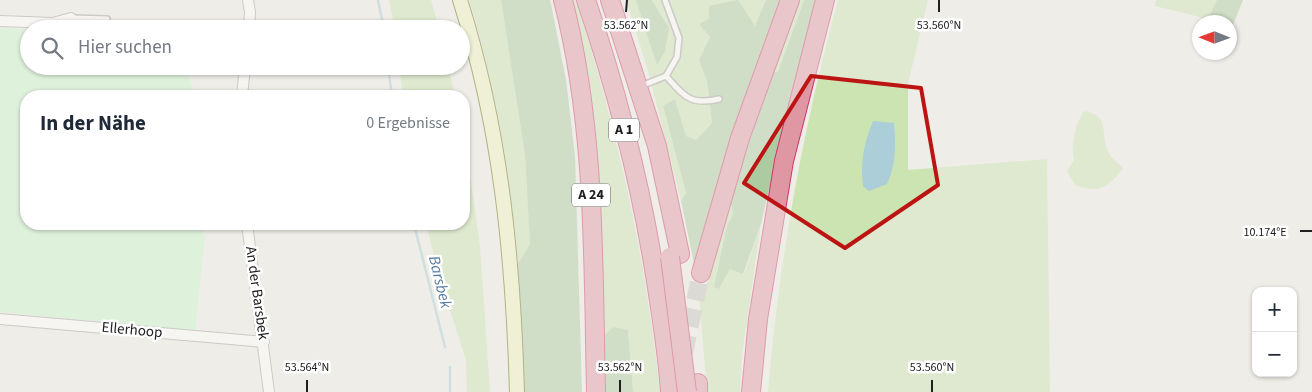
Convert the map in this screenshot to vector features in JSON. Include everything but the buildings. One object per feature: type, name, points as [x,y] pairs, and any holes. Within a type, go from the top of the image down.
[{"type":"highway","name":"A 24","points":[[563,0],[580,82],[588,156],[593,232],[596,392]]},
{"type":"highway","name":"A 1","points":[[586,0],[615,95],[638,181],[653,263],[670,392]]},
{"type":"highway","name":"A 1","points":[[610,0],[636,88],[657,146],[694,389]]},
{"type":"highway","points":[[701,272],[740,138],[790,0]]},
{"type":"highway","points":[[750,392],[758,319],[784,161],[825,0]]},
{"type":"main road","points":[[460,0],[466,20]]},
{"type":"main road","points":[[470,31],[495,138],[511,263],[517,392]]},
{"type":"street","points":[[248,0],[250,20]]},
{"type":"street","points":[[64,20],[71,18]]},
{"type":"street","points":[[0,21],[20,22]]},
{"type":"street","points":[[243,90],[244,75]]},
{"type":"street","name":"An der Barsbek","points":[[248,230],[264,342],[269,392]]},
{"type":"street","name":"Ellerhoop","points":[[0,319],[264,342]]},
{"type":"lane","points":[[636,88],[666,76],[677,57],[680,38],[665,0]]},
{"type":"lane","points":[[71,18],[107,19]]},
{"type":"lane","points":[[666,76],[682,94],[693,101],[706,102],[719,99]]},
{"type":"highlighted area","points":[[811,76],[921,88],[938,185],[845,248],[744,183]]},
{"type":"green space","points":[[389,0],[431,0],[437,20],[393,20]]},
{"type":"green space","points":[[469,0],[501,0],[525,155],[530,244],[518,264],[511,197],[501,131],[479,32]]},
{"type":"green space","points":[[501,0],[550,0],[552,9],[566,80],[575,156],[582,392],[522,392],[518,264],[530,244],[525,155]]},
{"type":"green space","points":[[569,0],[576,0],[617,145],[647,292],[660,392],[633,392],[628,330],[602,337]]},
{"type":"green space","points":[[626,0],[637,0],[669,28],[652,0],[766,0],[755,26],[710,37],[699,60],[707,81],[712,123],[696,140],[686,136],[675,99],[663,106],[686,193],[681,201],[648,71]]},
{"type":"green space","points":[[636,0],[652,0],[669,28],[665,51],[657,65]]},
{"type":"green space","points":[[738,0],[755,26],[766,0],[782,0],[729,141],[695,268],[681,201],[686,193],[663,106],[675,99],[686,136],[696,140],[712,123],[707,81],[699,60],[710,37],[699,24],[709,19],[709,6]]},
{"type":"green space","points":[[800,0],[804,0],[778,72],[773,72]]},
{"type":"green space","points":[[804,0],[818,0],[795,78],[761,224],[743,274],[730,269],[719,289],[714,287],[727,226],[733,214],[730,199],[773,72],[778,72]]},
{"type":"green space","points":[[838,0],[928,0],[908,84],[908,170],[1047,159],[1050,392],[768,392],[779,293],[794,195],[803,145]]},
{"type":"green space","points":[[1156,0],[1217,0],[1210,15],[1192,15],[1155,6]]},
{"type":"green space","points":[[1217,0],[1243,0],[1237,15],[1210,15]]},
{"type":"green space","points":[[0,28],[20,29],[20,75],[188,75],[194,90],[20,90],[20,230],[202,230],[205,237],[195,331],[0,312]]},
{"type":"green space","points":[[400,75],[450,75],[454,90],[402,90]]},
{"type":"green space","points":[[1084,111],[1093,113],[1102,121],[1109,154],[1123,168],[1108,185],[1097,189],[1075,185],[1067,171],[1074,160],[1074,134]]},
{"type":"green space","points":[[470,176],[480,246],[490,392],[467,392],[466,360],[440,279],[428,230],[470,230]]},
{"type":"green space","points":[[730,199],[733,214],[727,227],[719,289],[730,269],[744,274],[761,224],[742,355],[740,392],[707,392],[699,294],[704,295]]},
{"type":"green space","points":[[614,327],[628,330],[633,392],[603,392],[602,337]]},
{"type":"water","points":[[873,121],[894,123],[895,154],[887,184],[869,191],[863,186],[862,161],[867,137]]},
{"type":"waterway","name":"Barsbek","points":[[378,0],[382,20]]},
{"type":"waterway","name":"Barsbek","points":[[389,75],[391,90]]},
{"type":"waterway","name":"Barsbek","points":[[416,230],[445,347]]},
{"type":"waterway","name":"Barsbek","points":[[450,367],[450,392]]},
{"type":"tunnel","points":[[684,353],[701,273]]}]
